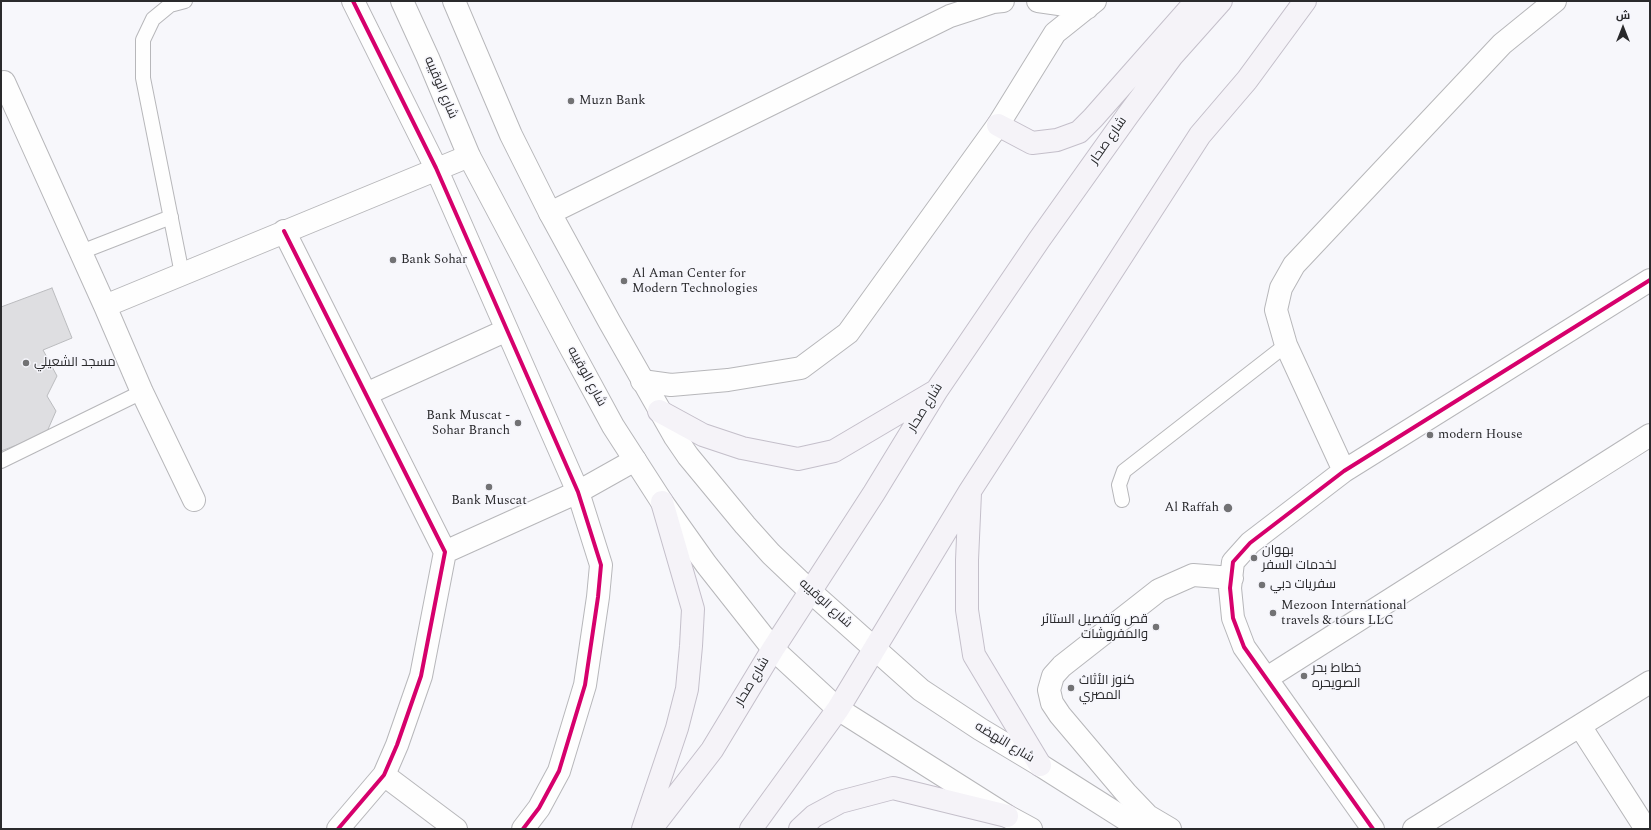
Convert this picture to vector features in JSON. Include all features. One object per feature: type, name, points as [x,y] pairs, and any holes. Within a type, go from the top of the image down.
[{"type":"main road","points":[[998,125],[1032,143],[1057,140],[1079,132],[1186,13],[1199,1]]},
{"type":"main road","name":"شارع صحار","points":[[650,829],[712,750],[936,390],[1038,240],[1172,56],[1221,1]]},
{"type":"main road","points":[[751,829],[838,708],[970,491],[1200,135],[1247,80],[1305,1]]},
{"type":"main road","points":[[660,411],[703,434],[742,448],[798,459],[834,451],[936,390]]},
{"type":"main road","points":[[970,491],[966,560],[966,610],[974,655],[1040,765]]},
{"type":"main road","points":[[643,829],[677,728],[687,689],[691,646],[693,609],[662,502]]},
{"type":"main road","points":[[800,829],[814,816],[840,802],[893,788],[1007,816]]},
{"type":"street","points":[[353,1],[436,168],[578,492],[601,564],[598,597],[585,685],[559,770],[539,808],[523,829]]},
{"type":"street","name":"شارع الوقيبه","points":[[402,1],[428,58],[469,156],[512,240],[613,426],[662,502],[706,564],[773,650],[838,708]]},
{"type":"street","points":[[550,213],[950,16],[993,2],[1003,1]]},
{"type":"street","points":[[1038,1],[1091,4]]},
{"type":"street","points":[[1344,471],[1286,345],[1276,310],[1281,288],[1294,265],[1502,44],[1555,1]]},
{"type":"street","name":"شارع الوقيبه","points":[[457,2],[511,136],[550,213],[642,381],[675,437],[688,456],[740,520],[771,554],[874,649]]},
{"type":"street","points":[[642,381],[671,385],[728,380],[801,368],[848,333],[998,125],[1055,33],[1091,4]]},
{"type":"street","points":[[4,82],[81,252],[142,392],[194,500]]},
{"type":"street","points":[[105,306],[436,168],[469,156]]},
{"type":"street","points":[[284,232],[445,552],[420,676],[397,745],[384,775],[338,829]]},
{"type":"street","points":[[1364,826],[1267,678],[1244,646],[1234,618],[1230,588],[1233,562],[1250,543],[1344,471],[1650,280]]},
{"type":"street","points":[[366,394],[507,330]]},
{"type":"street","points":[[1267,678],[1650,434]]},
{"type":"street","points":[[445,552],[578,492],[635,460]]},
{"type":"street","points":[[1170,829],[1148,816],[1126,793],[1060,715],[1052,703],[1049,690],[1053,676],[1062,666],[1159,590],[1193,575],[1232,578]]},
{"type":"street","name":"شارع النهضه","points":[[874,649],[921,690],[980,729],[1141,829]]},
{"type":"street","points":[[1414,829],[1650,682]]},
{"type":"street","points":[[838,708],[1007,816],[1031,829]]},
{"type":"street","points":[[1580,726],[1646,829]]},
{"type":"street","points":[[384,775],[456,829]]},
{"type":"lane","points":[[182,274],[143,78],[143,40],[153,19],[170,6],[185,1]]},
{"type":"lane","points":[[81,252],[171,217]]},
{"type":"lane","points":[[1122,500],[1119,485],[1124,471],[1286,345]]},
{"type":"lane","points":[[1,461],[142,392]]},
{"type":"building","name":"مسجد الشعيلي","points":[[52,288],[72,338],[43,350],[57,376],[47,396],[56,411],[46,434],[1,451],[1,307]]},
{"type":"cycle path","points":[[353,1],[436,168],[578,492],[601,565],[598,597],[585,685],[559,771],[539,808],[523,829]]},
{"type":"cycle path","points":[[284,231],[445,552],[421,676],[397,745],[384,775],[338,829]]},
{"type":"cycle path","points":[[1373,829],[1244,647],[1233,618],[1230,588],[1233,562],[1250,543],[1344,471],[1650,280]]},
{"type":"place","name":"Muzn Bank","points":[[571,101]]},
{"type":"place","name":"Bank Sohar","points":[[393,260]]},
{"type":"place","name":"Al Aman Center for Modern Technologies","points":[[624,281]]},
{"type":"place","name":"مسجد الشعيلي","points":[[26,363]]},
{"type":"place","name":"Bank Muscat - Sohar Branch","points":[[518,423]]},
{"type":"place","name":"modern House","points":[[1430,435]]},
{"type":"place","name":"Bank Muscat","points":[[489,487]]},
{"type":"place","name":"Al Raffah","points":[[1228,508]]},
{"type":"place","name":"بهوان لخدمات السفر","points":[[1254,558]]},
{"type":"place","name":"سفريات دبي","points":[[1262,585]]},
{"type":"place","name":"Mezoon International travels & tours LLC","points":[[1273,613]]},
{"type":"place","name":"قص وتفصيل الستائر والمفروشات","points":[[1156,627]]},
{"type":"place","name":"خطاط بحر الصويحره","points":[[1304,676]]},
{"type":"place","name":"كنوز الأثاث المصري","points":[[1071,688]]}]
